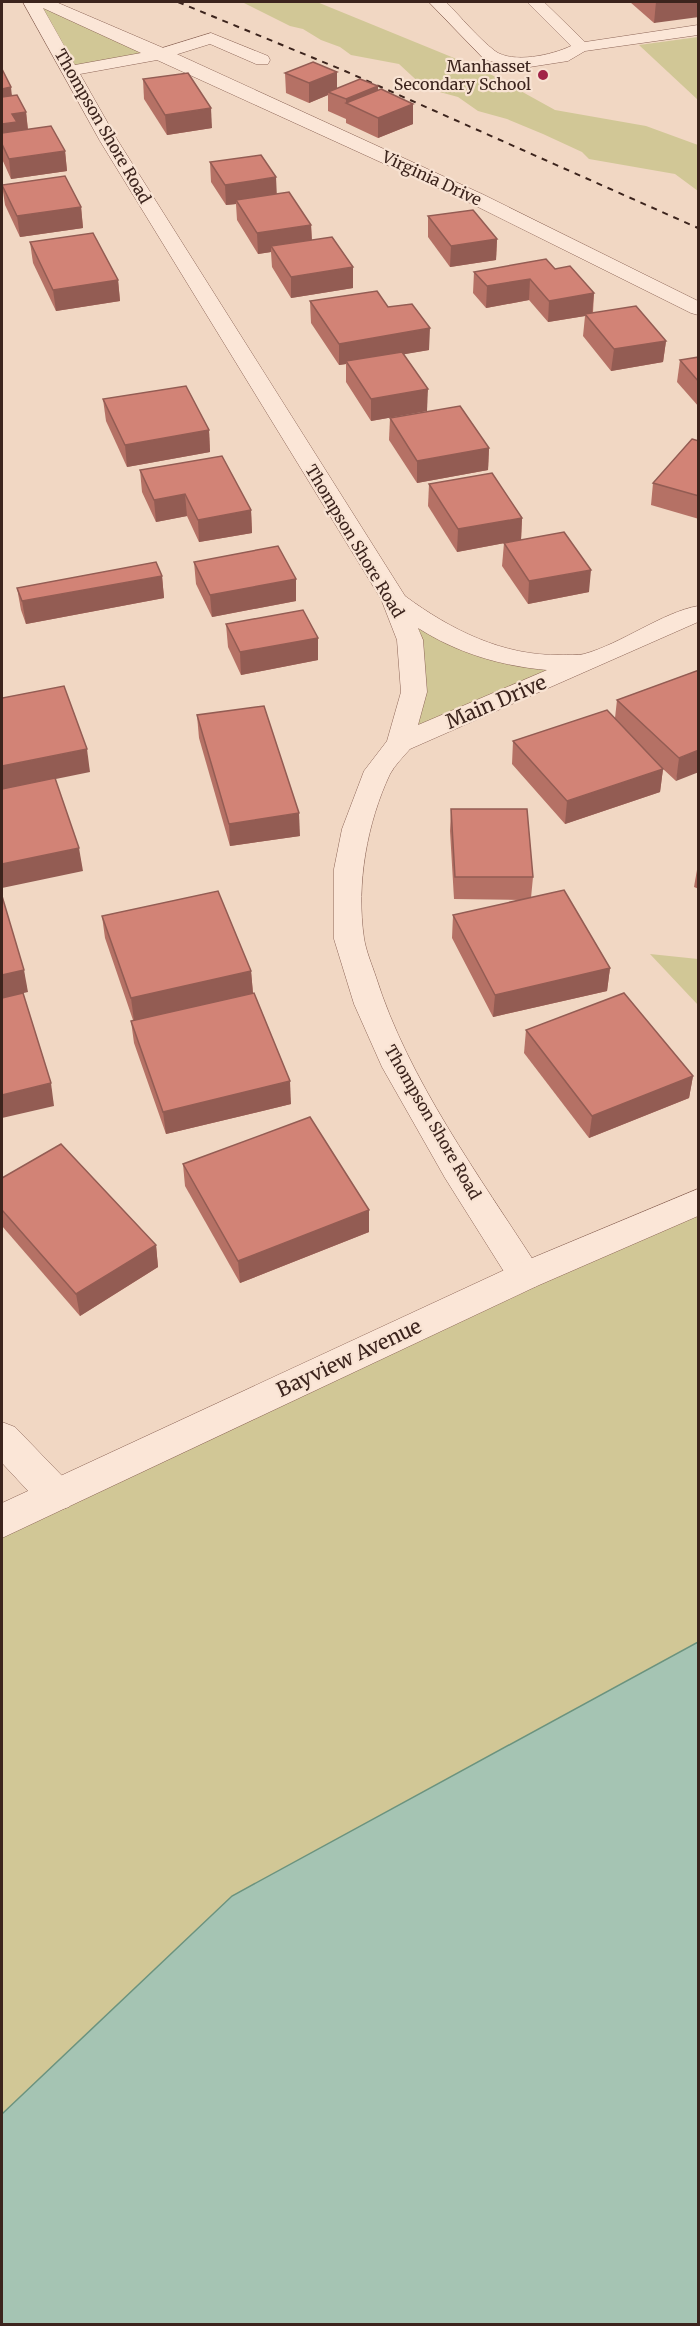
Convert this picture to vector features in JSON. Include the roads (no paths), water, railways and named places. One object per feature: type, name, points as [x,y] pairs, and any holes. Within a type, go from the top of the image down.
[{"type":"street","name":"Thompson Shore Road","points":[[31,2],[126,169],[394,599],[410,640],[414,665],[414,692],[400,743],[378,771],[356,830],[348,869],[349,939],[369,1004],[398,1067],[457,1169],[525,1276]]},
{"type":"street","name":"Virginia Drive","points":[[43,2],[162,54],[475,198],[699,309]]},
{"type":"street","points":[[70,72],[162,54]]},
{"type":"street","name":"Main Drive","points":[[394,599],[420,620],[445,635],[486,651],[541,663],[593,660]]},
{"type":"street","name":"Main Drive","points":[[400,743],[699,613]]},
{"type":"street","name":"Bayview Avenue","points":[[2,1521],[525,1276],[699,1202]]},
{"type":"street","points":[[2,1438],[56,1495]]},
{"type":"lane","points":[[437,2],[491,56],[523,63],[562,57],[581,47],[699,30]]},
{"type":"lane","points":[[535,2],[581,47]]},
{"type":"lane","points":[[162,54],[212,38],[262,60]]},
{"type":"railway","points":[[178,2],[345,71],[698,228]]},
{"type":"place","name":"Manhasset Secondary School","points":[[543,75]]}]
